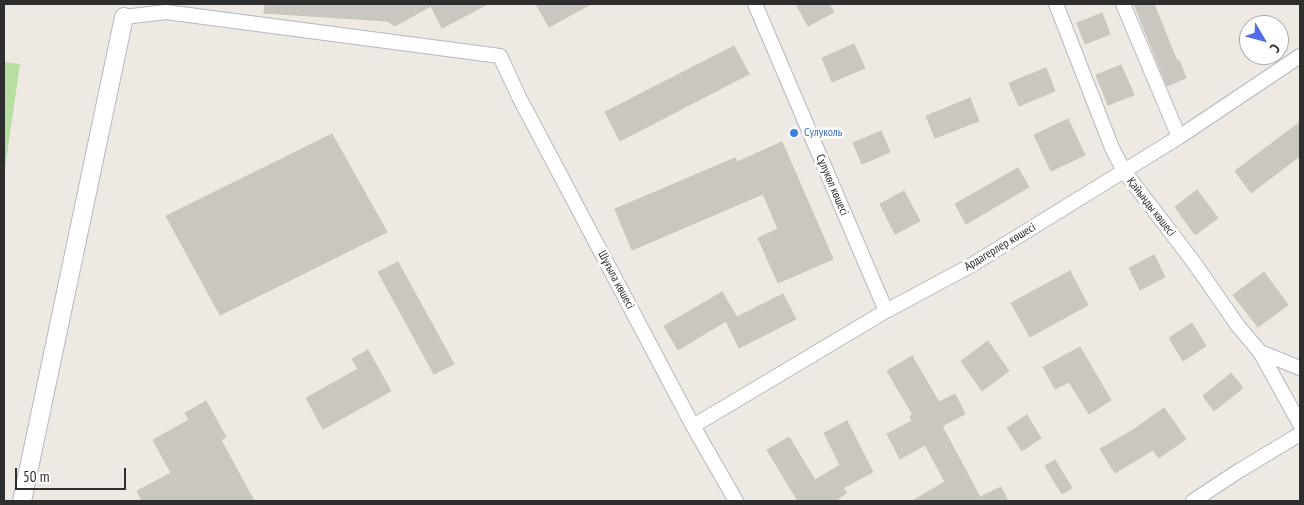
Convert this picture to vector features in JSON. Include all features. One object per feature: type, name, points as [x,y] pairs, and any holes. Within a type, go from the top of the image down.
[{"type":"street","name":"Сұлукөл көшесі","points":[[755,4],[886,311]]},
{"type":"street","name":"Қайыңды көшесі","points":[[1056,4],[1112,148],[1124,171],[1195,264],[1238,326],[1260,352],[1300,368]]},
{"type":"street","points":[[1123,4],[1179,137]]},
{"type":"street","points":[[22,501],[124,17],[162,8]]},
{"type":"street","name":"Шұғыла көшесі","points":[[162,8],[500,56],[693,426],[736,501]]},
{"type":"street","name":"Ардагерлер көшесі","points":[[693,426],[886,311],[970,266],[1179,137],[1300,56]]},
{"type":"street","points":[[1260,352],[1300,424]]},
{"type":"street","points":[[1193,501],[1300,434]]},
{"type":"green space","points":[[4,62],[20,64],[4,175]]},
{"type":"building","points":[[265,4],[488,4],[442,28],[431,6],[395,26],[387,21],[264,13]]},
{"type":"building","points":[[536,4],[591,4],[549,27]]},
{"type":"building","points":[[796,4],[829,4],[834,12],[808,26]]},
{"type":"building","points":[[1134,4],[1154,4],[1177,61],[1179,60],[1186,78],[1167,86]]},
{"type":"building","points":[[1102,13],[1110,34],[1085,44],[1077,23]]},
{"type":"building","points":[[854,44],[865,68],[832,82],[822,58]]},
{"type":"building","points":[[734,46],[749,74],[620,141],[605,112]]},
{"type":"building","points":[[1121,65],[1134,95],[1108,105],[1096,75]]},
{"type":"building","points":[[1046,68],[1055,91],[1019,106],[1009,83]]},
{"type":"building","points":[[970,98],[979,121],[935,138],[926,116]]},
{"type":"building","points":[[1068,119],[1085,155],[1051,171],[1034,135]]},
{"type":"building","points":[[1300,122],[1300,156],[1251,193],[1235,171]]},
{"type":"building","points":[[881,131],[890,152],[862,164],[853,143]]},
{"type":"building","points":[[332,134],[387,232],[220,315],[166,216]]},
{"type":"building","points":[[782,142],[833,259],[778,283],[758,238],[778,229],[763,194],[632,250],[615,209],[735,158],[737,162]]},
{"type":"building","points":[[1018,168],[1029,187],[966,224],[955,204]]},
{"type":"building","points":[[1197,190],[1218,218],[1195,235],[1175,207]]},
{"type":"building","points":[[904,191],[920,221],[895,234],[880,204]]},
{"type":"building","points":[[1154,255],[1165,277],[1140,290],[1129,268]]},
{"type":"building","points":[[398,262],[454,364],[434,374],[378,272]]},
{"type":"building","points":[[1070,271],[1088,305],[1030,337],[1011,303]]},
{"type":"building","points":[[1264,272],[1288,305],[1258,327],[1233,295]]},
{"type":"building","points":[[722,292],[737,317],[783,294],[796,319],[739,348],[726,321],[678,350],[664,326]]},
{"type":"building","points":[[1192,323],[1206,346],[1183,361],[1169,338]]},
{"type":"building","points":[[988,341],[1009,371],[982,391],[961,361]]},
{"type":"building","points":[[1080,347],[1111,400],[1089,414],[1069,382],[1055,389],[1043,367]]},
{"type":"building","points":[[368,350],[391,391],[323,429],[306,398],[358,369],[352,359]]},
{"type":"building","points":[[912,356],[939,402],[955,394],[965,414],[942,426],[980,497],[1001,487],[1008,501],[912,501],[945,482],[925,445],[900,459],[887,434],[912,421],[910,416],[913,415],[887,371]]},
{"type":"building","points":[[1231,373],[1243,388],[1214,411],[1203,396]]},
{"type":"building","points":[[206,401],[226,437],[221,440],[254,501],[142,501],[137,491],[171,473],[153,440],[189,420],[185,413]]},
{"type":"building","points":[[1164,408],[1186,439],[1159,458],[1153,450],[1115,473],[1100,449],[1133,430]]},
{"type":"building","points":[[1027,415],[1041,438],[1022,451],[1007,428]]},
{"type":"building","points":[[847,421],[873,472],[843,488],[847,493],[834,501],[798,501],[767,450],[789,437],[815,480],[840,465],[824,433]]},
{"type":"building","points":[[1055,460],[1072,488],[1062,494],[1045,466]]},
{"type":"place","name":"Сулуколь","points":[[794,133]]}]
